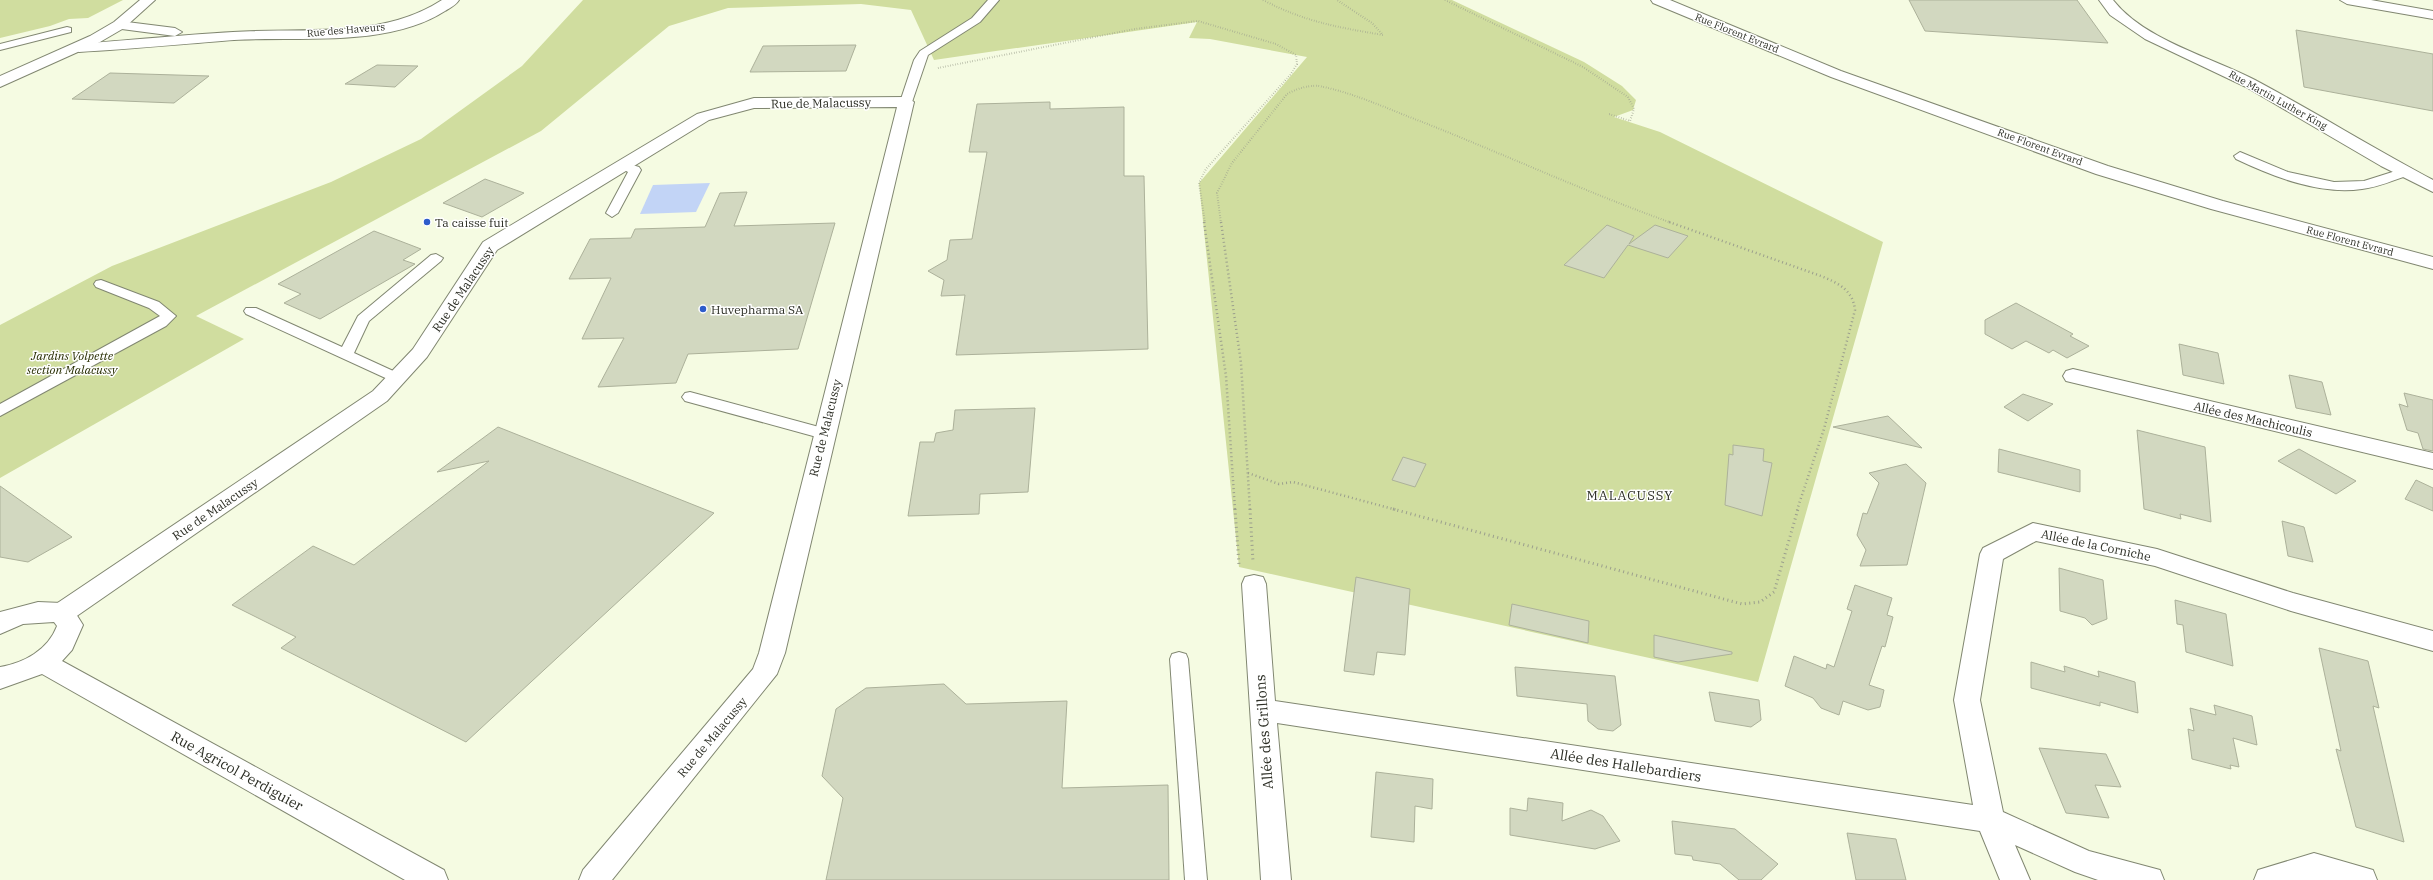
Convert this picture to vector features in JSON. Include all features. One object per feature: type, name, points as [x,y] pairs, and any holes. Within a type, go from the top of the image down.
[{"type":"street","points":[[0,82],[79,48],[120,25],[148,0]]},
{"type":"street","name":"Rue des Haveurs","points":[[79,48],[234,36],[377,30],[429,15],[452,0]]},
{"type":"street","name":"Rue Florent Evrard","points":[[1658,0],[1836,74],[2102,170],[2217,205],[2433,264]]},
{"type":"street","name":"Rue Martin Luther King","points":[[2106,0],[2127,22],[2167,44],[2249,82],[2433,187]]},
{"type":"street","points":[[2348,0],[2433,15]]},
{"type":"street","name":"Rue des Haveurs","points":[[120,25],[190,35],[234,36]]},
{"type":"street","name":"Rue de Malacussy","points":[[62,613],[380,396],[420,353],[490,246],[703,117],[734,107],[754,104],[906,102],[824,434],[772,653],[764,674],[594,880]]},
{"type":"street","name":"Allée des Machicoulis","points":[[2073,376],[2433,461]]},
{"type":"street","name":"Allée de la Corniche","points":[[2014,880],[1990,820],[1967,700],[1992,554],[2033,532],[2157,558],[2291,602],[2433,641]]},
{"type":"street","name":"Allée des Grillons","points":[[1247,576],[1262,710],[1276,880]]},
{"type":"street","points":[[0,678],[10,676],[42,662],[63,643],[70,625],[62,613],[42,610],[3,619]]},
{"type":"street","name":"Rue Agricol Perdiguier","points":[[42,662],[433,880]]},
{"type":"street","name":"Allée des Hallebardiers","points":[[1262,710],[1990,820],[2085,863],[2149,880]]},
{"type":"street","points":[[2269,880],[2314,866],[2362,880]]},
{"type":"lane","points":[[906,102],[915,72],[924,52],[976,20],[994,0]]},
{"type":"lane","points":[[0,47],[67,30]]},
{"type":"lane","points":[[2240,156],[2284,175],[2316,183],[2344,186],[2364,185],[2405,172]]},
{"type":"lane","points":[[612,213],[635,170],[623,166]]},
{"type":"lane","points":[[346,355],[363,319],[436,258]]},
{"type":"lane","points":[[0,411],[161,323],[169,316],[154,304],[101,284]]},
{"type":"lane","points":[[251,311],[397,378]]},
{"type":"lane","points":[[690,397],[824,434]]},
{"type":"lane","points":[[1179,659],[1196,880]]},
{"type":"path","points":[[1263,0],[1292,15],[1320,24],[1383,35],[1372,23],[1337,0]]},
{"type":"path","points":[[1445,0],[1583,67],[1628,97],[1634,109],[1630,121],[1609,114]]},
{"type":"path","points":[[915,72],[1135,30],[1198,22],[1276,44],[1296,55],[1297,64],[1291,74],[1206,169],[1199,183],[1226,376],[1247,576]]},
{"type":"path","points":[[1247,576],[1248,473],[1242,363],[1217,193],[1232,163],[1287,94],[1295,89],[1317,86],[1352,95],[1470,141],[1604,199],[1821,276],[1848,290],[1855,304],[1855,310],[1824,429],[1790,532],[1774,592],[1767,599],[1758,604],[1742,604],[1292,482],[1279,484],[1248,473]]},
{"type":"green space","points":[[0,0],[123,0],[88,18],[69,19],[50,26],[0,38]]},
{"type":"green space","name":"Jardins Volpette section Malacussy","points":[[583,0],[1452,0],[1584,62],[1622,86],[1636,100],[1633,110],[1614,117],[1660,132],[1883,242],[1758,682],[1239,567],[1199,183],[1307,57],[1210,39],[1189,38],[1197,22],[934,60],[911,10],[861,4],[728,8],[669,26],[541,131],[196,316],[244,339],[0,478],[0,325],[112,266],[331,182],[421,139],[522,66]]},
{"type":"water","points":[[710,183],[696,212],[640,214],[653,185]]},
{"type":"building","points":[[1909,0],[2077,0],[2108,43],[1925,31]]},
{"type":"building","points":[[2296,30],[2433,54],[2433,111],[2304,87]]},
{"type":"building","points":[[856,45],[846,71],[750,72],[763,46]]},
{"type":"building","points":[[377,65],[418,66],[395,87],[345,84]]},
{"type":"building","points":[[110,73],[209,76],[174,103],[72,99]]},
{"type":"building","points":[[1050,102],[1050,109],[1124,107],[1124,176],[1144,176],[1148,349],[956,355],[965,295],[941,296],[944,280],[928,271],[947,260],[950,240],[972,239],[987,152],[969,152],[977,104]]},
{"type":"building","points":[[485,179],[524,193],[482,217],[443,203]]},
{"type":"building","name":"Huvepharma SA","points":[[747,192],[734,226],[835,223],[798,349],[688,354],[676,383],[598,387],[624,338],[582,339],[611,278],[569,279],[590,239],[631,238],[635,229],[705,227],[720,193]]},
{"type":"building","points":[[1607,225],[1634,236],[1629,244],[1655,225],[1688,236],[1668,258],[1628,245],[1604,278],[1564,265]]},
{"type":"building","points":[[374,231],[421,249],[403,260],[415,264],[320,319],[284,303],[301,294],[278,284]]},
{"type":"building","points":[[2016,303],[2073,334],[2070,336],[2089,346],[2067,358],[2053,350],[2049,353],[2026,341],[2012,349],[1985,334],[1985,320]]},
{"type":"building","points":[[2179,344],[2218,353],[2224,384],[2183,375]]},
{"type":"building","points":[[2289,375],[2322,382],[2331,415],[2296,408]]},
{"type":"building","points":[[2404,393],[2433,400],[2433,451],[2423,449],[2418,433],[2407,430],[2399,404],[2408,407]]},
{"type":"building","points":[[2023,394],[2053,404],[2028,421],[2004,407]]},
{"type":"building","points":[[1035,408],[1028,492],[980,494],[979,514],[908,516],[920,442],[934,442],[936,433],[953,430],[955,410]]},
{"type":"building","points":[[1888,416],[1922,448],[1833,427]]},
{"type":"building","points":[[498,427],[714,513],[466,742],[281,648],[296,637],[232,605],[313,546],[354,565],[489,461],[437,472]]},
{"type":"building","points":[[2137,430],[2205,447],[2211,522],[2180,514],[2181,519],[2144,509]]},
{"type":"building","points":[[1733,445],[1764,449],[1763,461],[1772,463],[1762,516],[1725,505],[1729,454],[1733,455]]},
{"type":"building","points":[[1999,449],[2080,470],[2080,492],[1998,472]]},
{"type":"building","points":[[2299,449],[2356,481],[2336,494],[2278,461]]},
{"type":"building","points":[[1403,457],[1426,464],[1415,487],[1392,480]]},
{"type":"building","points":[[1906,464],[1926,483],[1907,565],[1860,566],[1866,550],[1857,535],[1863,513],[1867,514],[1879,483],[1869,473]]},
{"type":"building","points":[[2416,480],[2433,488],[2433,511],[2405,499]]},
{"type":"building","points":[[0,486],[72,537],[28,562],[0,557]]},
{"type":"building","points":[[2282,521],[2304,527],[2313,562],[2288,556]]},
{"type":"building","points":[[2059,568],[2103,580],[2107,619],[2092,625],[2085,618],[2060,611]]},
{"type":"building","points":[[1356,577],[1410,589],[1405,655],[1377,652],[1374,675],[1344,671]]},
{"type":"building","points":[[1855,585],[1892,598],[1887,615],[1893,617],[1885,647],[1882,646],[1869,685],[1884,690],[1880,707],[1868,710],[1843,701],[1839,715],[1821,708],[1813,698],[1785,686],[1794,656],[1826,669],[1827,664],[1834,667],[1852,611],[1847,609]]},
{"type":"building","points":[[2175,600],[2226,614],[2233,666],[2186,652],[2183,625],[2177,624]]},
{"type":"building","points":[[1512,604],[1589,621],[1588,643],[1509,625]]},
{"type":"building","points":[[1654,635],[1732,652],[1732,654],[1678,662],[1654,657]]},
{"type":"building","points":[[2319,648],[2368,661],[2379,708],[2373,706],[2404,842],[2356,827],[2336,749],[2341,751]]},
{"type":"building","points":[[2031,662],[2065,672],[2064,666],[2099,677],[2098,671],[2135,682],[2138,713],[2100,702],[2100,706],[2031,688]]},
{"type":"building","points":[[1515,667],[1615,676],[1621,725],[1613,731],[1598,729],[1588,721],[1587,704],[1517,696]]},
{"type":"building","points":[[944,684],[966,704],[1067,701],[1062,788],[1168,785],[1169,880],[826,880],[843,798],[822,776],[836,709],[866,688]]},
{"type":"building","points":[[1709,692],[1759,700],[1761,720],[1751,727],[1715,721]]},
{"type":"building","points":[[2214,705],[2252,716],[2257,745],[2233,738],[2239,767],[2230,765],[2231,769],[2192,759],[2188,729],[2194,731],[2190,708],[2216,715]]},
{"type":"building","points":[[2039,748],[2106,754],[2121,787],[2095,785],[2109,818],[2066,813]]},
{"type":"building","points":[[1376,772],[1433,779],[1432,809],[1415,806],[1414,842],[1371,837]]},
{"type":"building","points":[[1528,798],[1563,803],[1562,821],[1591,810],[1603,816],[1620,841],[1595,849],[1510,835],[1510,808],[1527,811]]},
{"type":"building","points":[[1672,821],[1735,829],[1778,864],[1761,880],[1739,880],[1720,864],[1693,860],[1692,856],[1675,854]]},
{"type":"building","points":[[1847,833],[1896,839],[1906,880],[1856,880]]},
{"type":"place","name":"Ta caisse fuit","points":[[427,222]]},
{"type":"place","name":"Huvepharma SA","points":[[703,309]]},
{"type":"district","name":"MALACUSSY","points":[[1630,495]]}]
